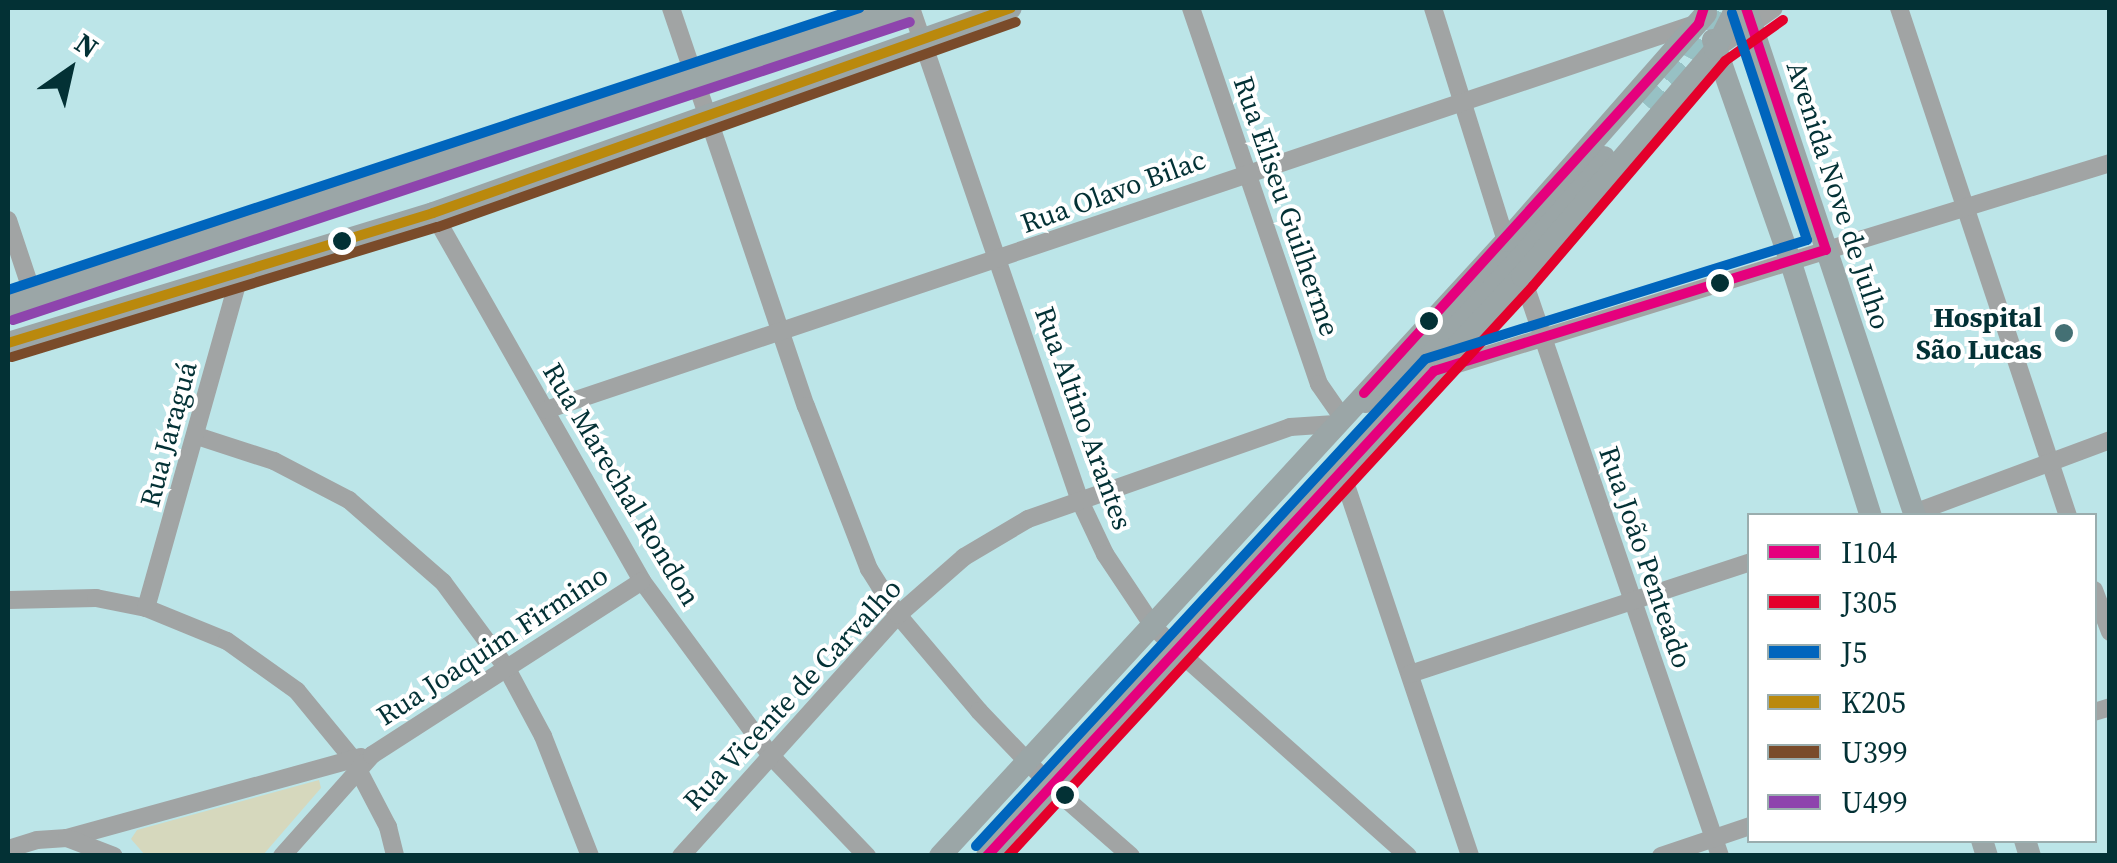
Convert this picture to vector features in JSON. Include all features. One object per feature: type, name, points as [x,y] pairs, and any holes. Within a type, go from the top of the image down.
[{"type":"main road","points":[[8,306],[908,8]]},
{"type":"main road","points":[[8,342],[433,213],[575,159],[709,118],[1011,8]]},
{"type":"main road","points":[[987,856],[1522,276],[1744,12]]},
{"type":"main road","name":"Avenida Nove de Julho","points":[[1744,12],[1914,513]]},
{"type":"main road","points":[[1703,14],[1791,263],[1870,513]]},
{"type":"main road","points":[[940,856],[1506,241],[1703,14]]},
{"type":"main road","points":[[1338,421],[1400,381],[1649,108]]},
{"type":"street","points":[[671,8],[806,406],[862,554],[898,615],[1027,761],[1131,856]]},
{"type":"street","name":"Rua Altino Arantes","points":[[908,8],[1080,501],[1105,554],[1153,626],[1178,651],[1408,856]]},
{"type":"street","name":"Rua Eliseu Guilherme","points":[[1191,8],[1244,174],[1319,384],[1338,421]]},
{"type":"street","points":[[1434,8],[1506,241]]},
{"type":"street","points":[[1744,12],[1774,8]]},
{"type":"street","points":[[1899,8],[1962,208],[2067,513]]},
{"type":"street","name":"Rua Olavo Bilac","points":[[546,410],[998,261],[1703,14]]},
{"type":"street","points":[[1434,372],[2110,163]]},
{"type":"street","name":"Rua Marechal Rondon","points":[[433,213],[642,581],[770,756],[867,856]]},
{"type":"street","points":[[8,220],[34,298]]},
{"type":"street","name":"Rua Jaraguá","points":[[146,608],[240,274]]},
{"type":"street","name":"Rua João Penteado","points":[[1522,276],[1717,846]]},
{"type":"street","name":"Rua Vicente de Carvalho","points":[[681,856],[898,615],[964,557],[1028,519],[1290,427],[1338,421]]},
{"type":"street","points":[[197,436],[274,461],[349,500],[443,582],[506,666],[543,736],[590,856]]},
{"type":"street","points":[[1917,513],[2110,440]]},
{"type":"street","points":[[1342,474],[1470,856]]},
{"type":"street","points":[[1410,674],[1747,563]]},
{"type":"street","name":"Rua Joaquim Firmino","points":[[8,849],[37,840],[67,838],[362,761],[642,581]]},
{"type":"street","points":[[8,600],[96,598],[146,608],[227,640],[296,692],[362,761],[395,856]]},
{"type":"street","points":[[2097,598],[2110,632]]},
{"type":"street","points":[[282,856],[362,761]]},
{"type":"street","points":[[1661,856],[1717,846],[1747,828]]},
{"type":"street","points":[[67,838],[114,856]]},
{"type":"green space","points":[[319,780],[321,788],[263,855],[145,855],[131,839],[137,830]]},
{"type":"tunnel","points":[[1649,108],[1691,59],[1718,8]]},
{"type":"transit line","name":"J5","points":[[8,290],[859,8]]},
{"type":"transit line","name":"K205","points":[[8,343],[433,213],[1011,8]]},
{"type":"transit line","name":"I104","points":[[1364,393],[1699,23],[1704,8]]},
{"type":"transit line","name":"I104","points":[[987,856],[1434,371],[1826,250],[1746,8]]},
{"type":"transit line","name":"J5","points":[[976,846],[1425,359],[1807,240],[1732,13]]},
{"type":"transit line","name":"J305","points":[[1008,856],[1533,286],[1725,61],[1783,20]]},
{"type":"transit line","name":"U499","points":[[13,320],[910,22]]},
{"type":"transit line","name":"U399","points":[[12,357],[438,227],[1016,22]]},
{"type":"place","name":"Hospital São Lucas","points":[[2064,333]]}]
